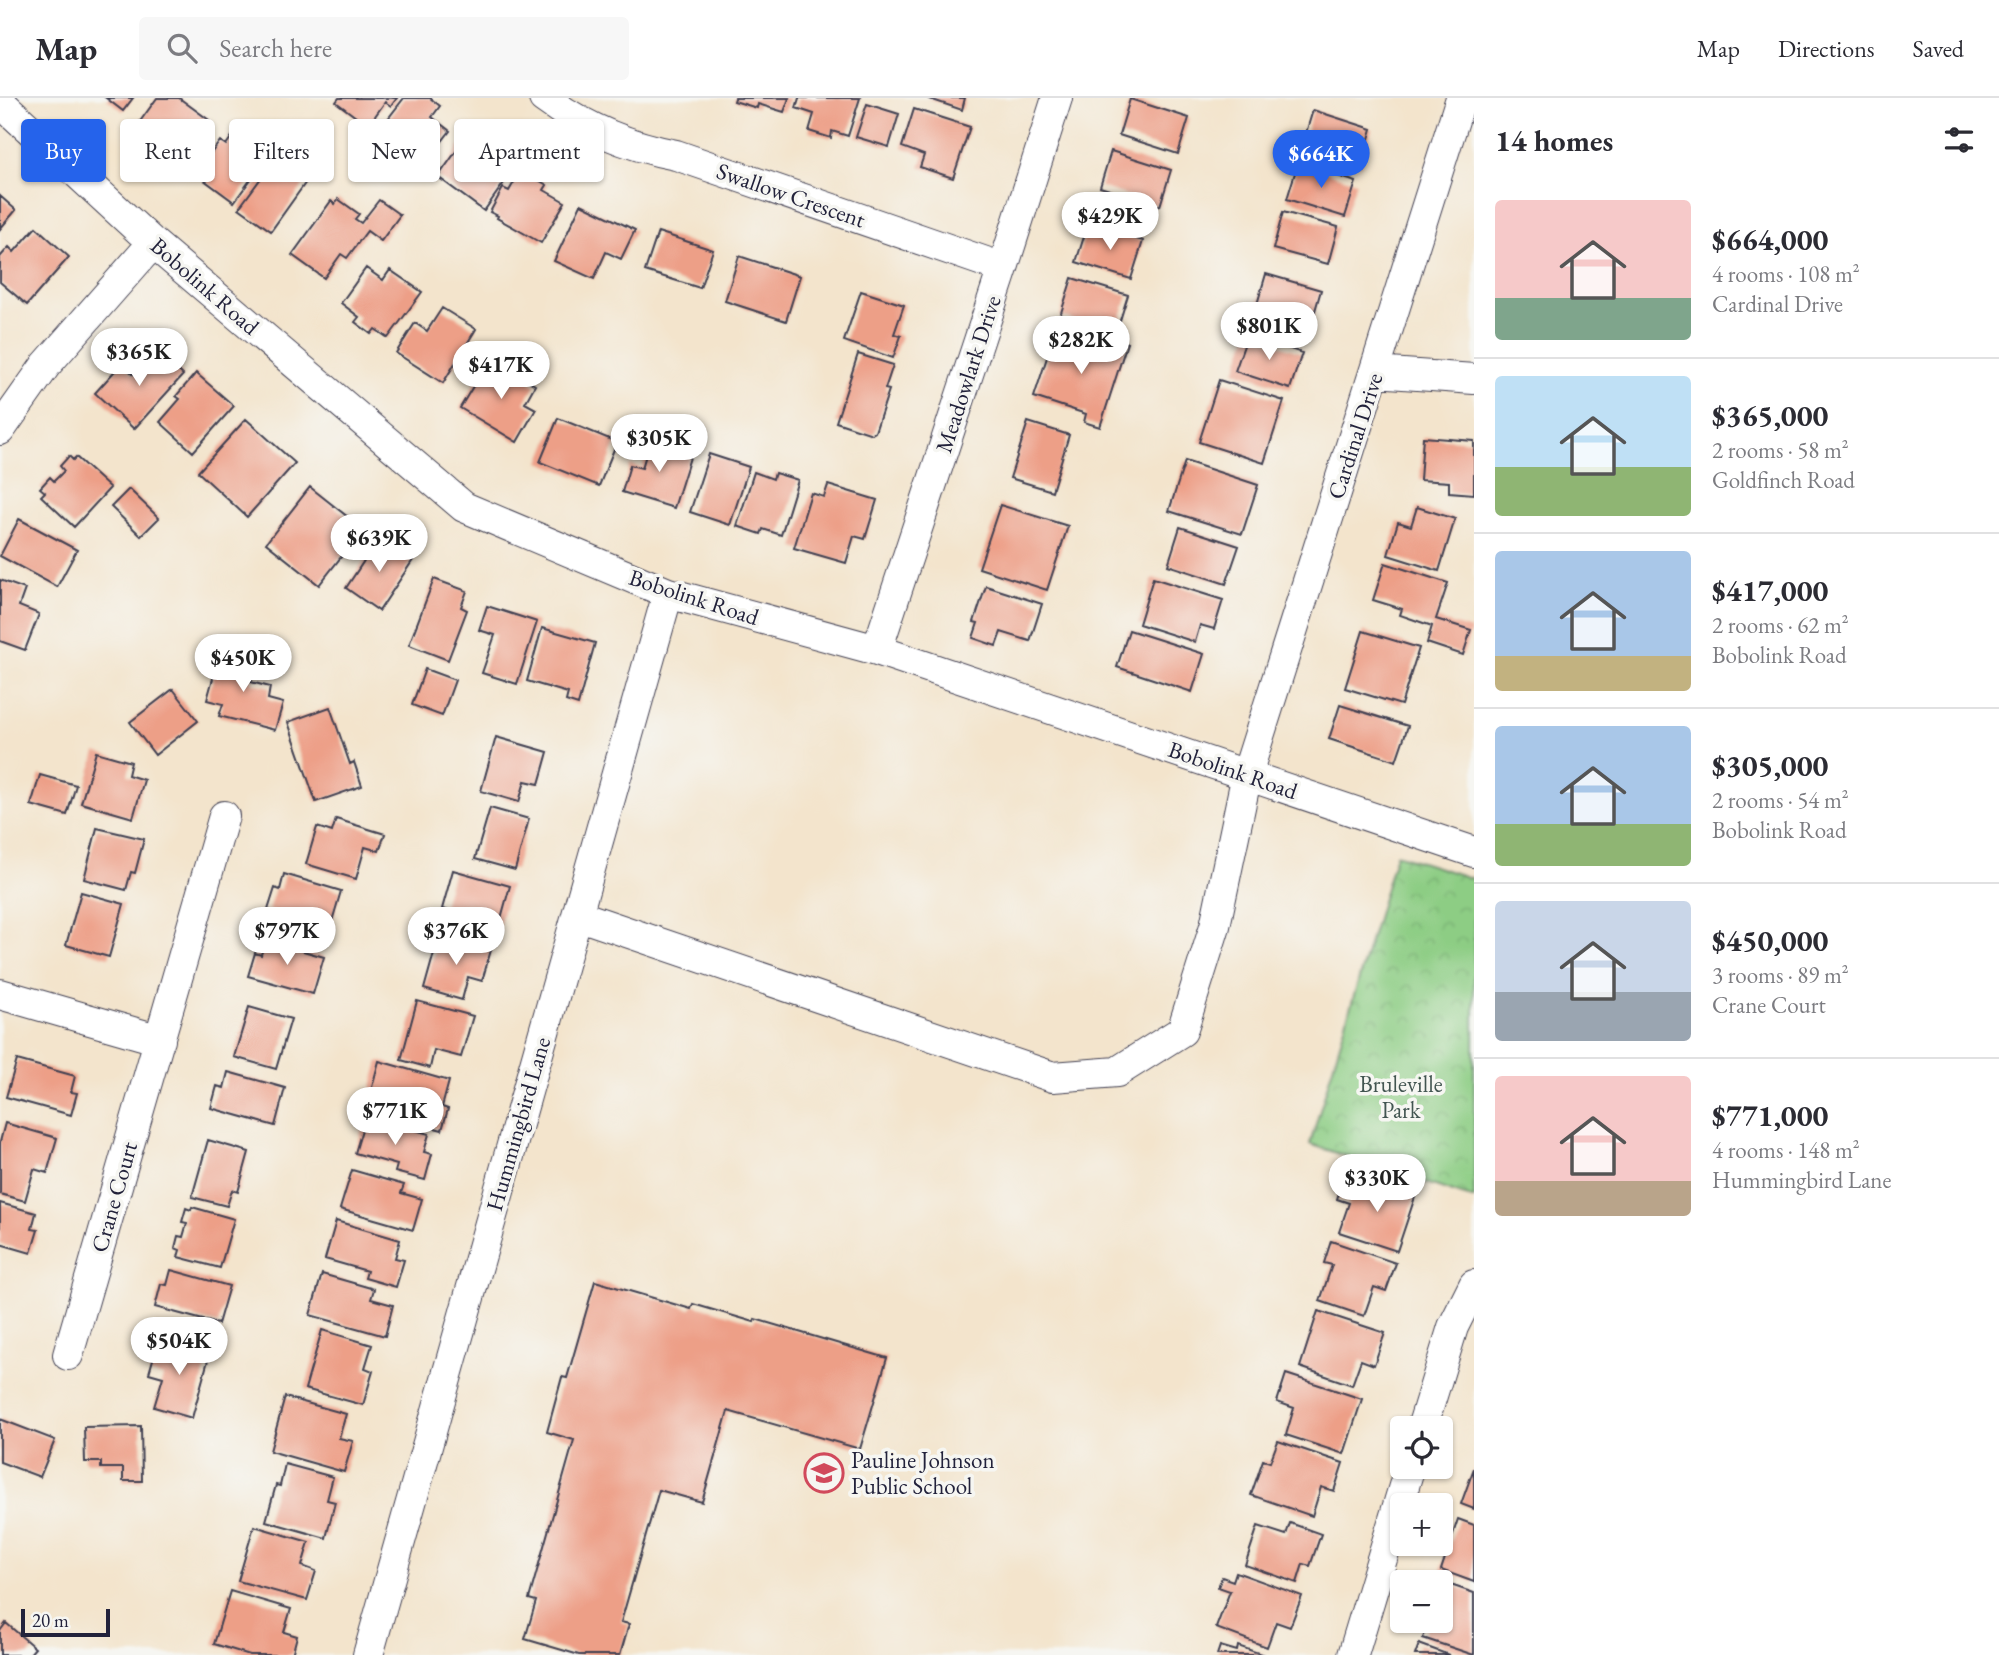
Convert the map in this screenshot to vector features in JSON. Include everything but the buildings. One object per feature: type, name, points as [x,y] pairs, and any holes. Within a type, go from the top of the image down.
[{"type":"street","name":"Swallow Crescent","points":[[544,98],[582,123],[636,146],[676,155],[1003,268]]},
{"type":"street","name":"Meadowlark Drive","points":[[877,650],[1056,98]]},
{"type":"street","name":"Cardinal Drive","points":[[577,915],[1053,1077],[1117,1072],[1182,1031],[1215,926],[1247,774],[1461,98]]},
{"type":"street","name":"Bobolink Road","points":[[0,102],[153,243],[464,507],[668,593],[877,650],[1474,852]]},
{"type":"street","points":[[0,430],[46,365],[153,243]]},
{"type":"street","points":[[1376,372],[1474,379]]},
{"type":"street","name":"Hummingbird Lane","points":[[368,1655],[668,593]]},
{"type":"street","name":"Crane Court","points":[[68,1355],[224,816]]},
{"type":"street","points":[[0,994],[160,1040]]},
{"type":"street","points":[[1426,1416],[1453,1327],[1474,1285]]},
{"type":"street","points":[[1353,1655],[1406,1479]]},
{"type":"green space","name":"Bruleville Park","points":[[1396,854],[1474,879],[1474,1199],[1310,1144]]},
{"type":"place","name":"Pauline Johnson Public School","points":[[824,1473]]}]
